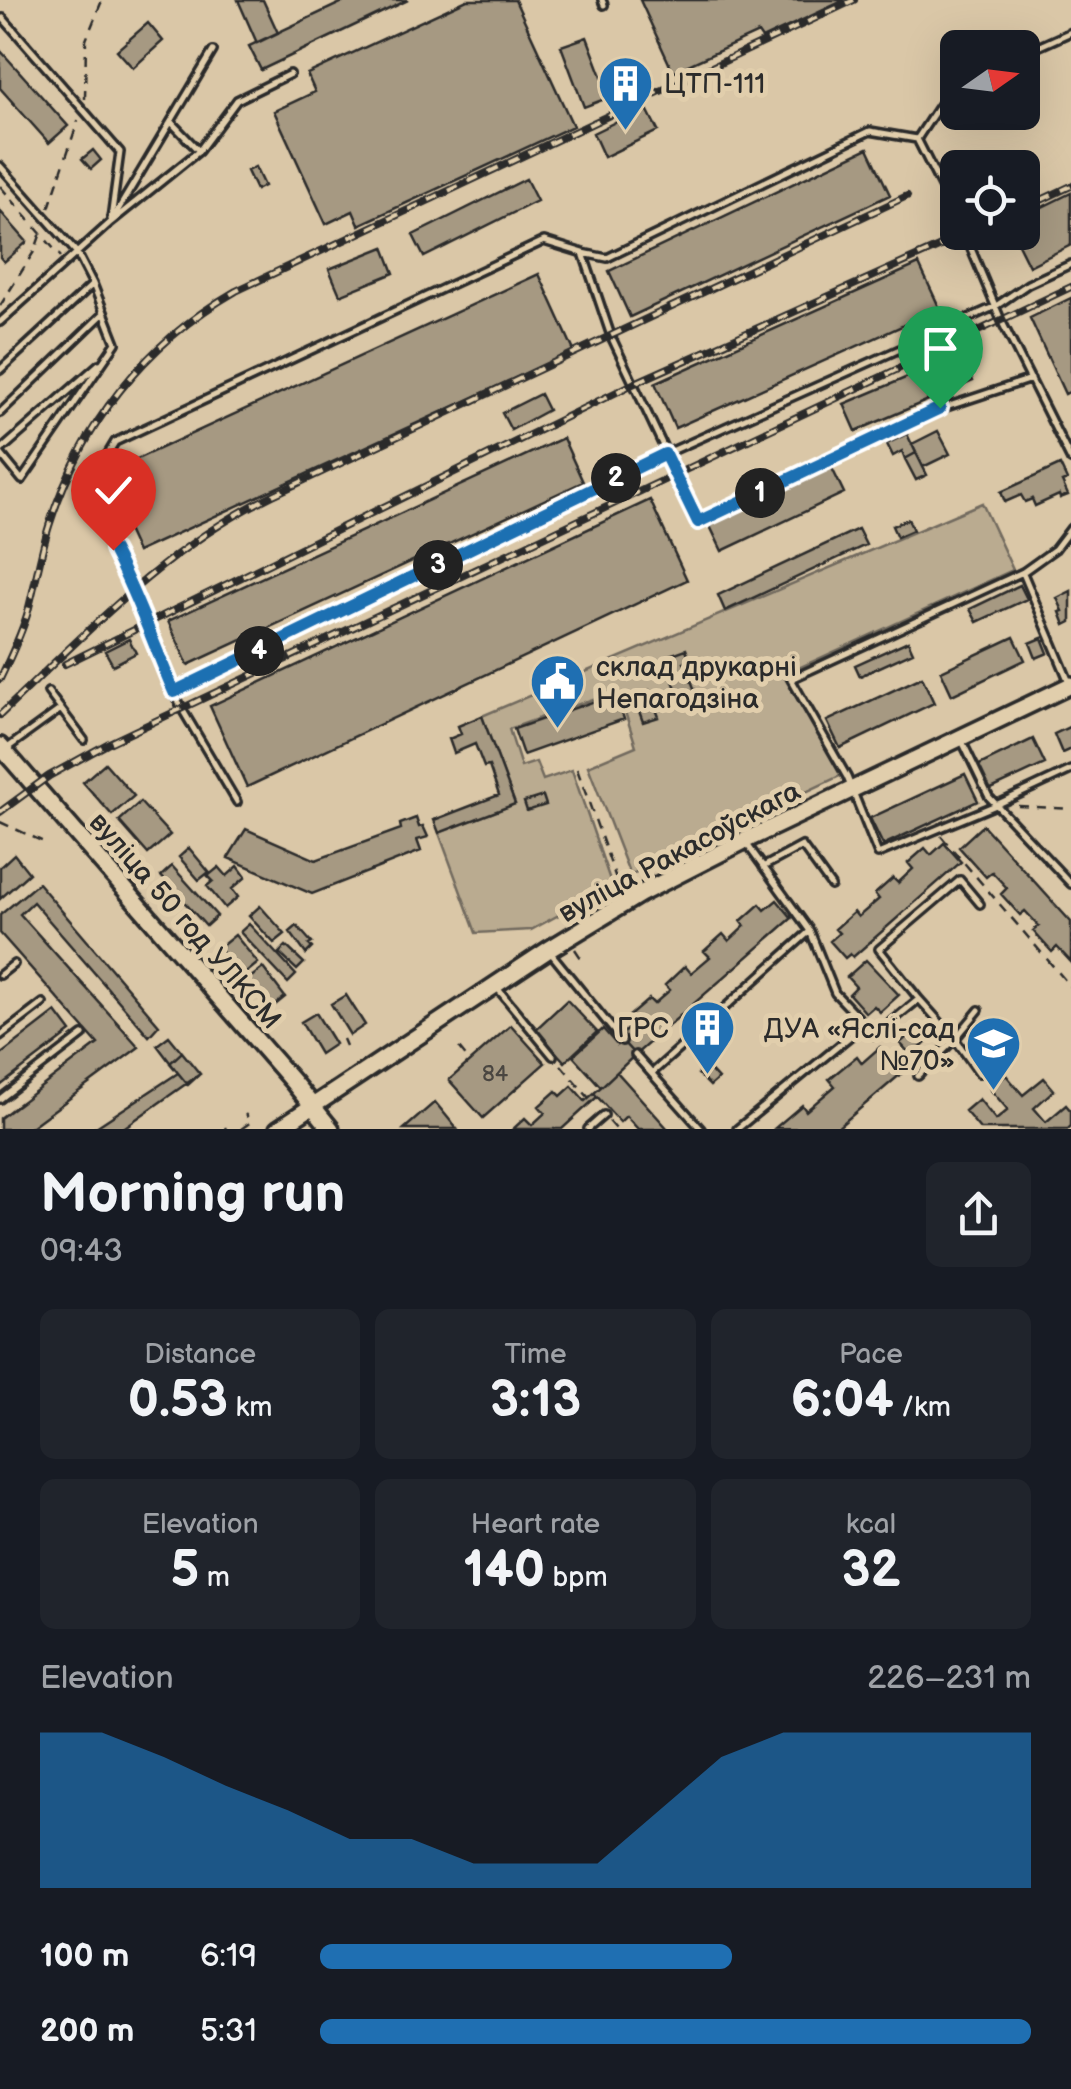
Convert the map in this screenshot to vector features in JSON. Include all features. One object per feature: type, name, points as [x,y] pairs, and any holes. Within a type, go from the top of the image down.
[{"type":"main road","name":"вуліца Ракасоўскага","points":[[278,1129],[548,950],[640,894],[744,840],[1071,685]]},
{"type":"main road","name":"вуліца 50 год УЛКСМ","points":[[2,748],[331,1129]]},
{"type":"lane","points":[[3,18],[120,152],[111,222]]},
{"type":"lane","points":[[1040,46],[1071,32]]},
{"type":"lane","points":[[111,222],[213,51]]},
{"type":"lane","points":[[0,322],[111,222],[199,151],[237,100],[290,74]]},
{"type":"lane","points":[[917,140],[940,104]]},
{"type":"lane","points":[[171,122],[199,151]]},
{"type":"lane","points":[[237,802],[182,709],[145,626],[134,590],[83,496],[115,442],[544,241],[607,258],[870,131],[917,140]]},
{"type":"lane","points":[[917,140],[940,185]]},
{"type":"lane","points":[[0,166],[77,253],[116,344],[22,480],[0,452],[105,358]]},
{"type":"lane","points":[[972,250],[1071,460]]},
{"type":"lane","points":[[583,252],[611,336],[698,522],[940,408],[1031,379]]},
{"type":"lane","points":[[174,692],[665,454],[996,306],[1028,284],[1071,264]]},
{"type":"lane","points":[[0,370],[93,284]]},
{"type":"lane","points":[[0,413],[104,313]]},
{"type":"lane","points":[[1071,528],[1055,549],[1023,572],[791,679],[852,789],[878,854],[1071,770]]},
{"type":"lane","points":[[1023,572],[1071,685]]},
{"type":"lane","points":[[48,692],[84,740]]},
{"type":"lane","points":[[2,748],[61,709]]},
{"type":"lane","points":[[961,738],[989,797],[1071,884]]},
{"type":"lane","points":[[744,840],[810,931],[835,993],[875,1034],[919,999]]},
{"type":"lane","points":[[762,867],[802,846],[831,886]]},
{"type":"lane","points":[[979,1073],[879,949],[960,880],[980,904]]},
{"type":"lane","points":[[652,1073],[810,931]]},
{"type":"lane","points":[[548,950],[622,1040]]},
{"type":"lane","points":[[0,975],[14,964]]},
{"type":"lane","points":[[495,985],[553,1056]]},
{"type":"lane","points":[[0,1036],[42,1002]]},
{"type":"lane","points":[[918,1076],[979,1010]]},
{"type":"lane","points":[[737,1129],[865,1024]]},
{"type":"lane","points":[[0,1099],[83,1035]]},
{"type":"lane","points":[[636,1055],[700,1129]]},
{"type":"lane","points":[[588,1129],[604,1116]]},
{"type":"path","points":[[0,306],[35,250],[46,218],[84,104],[86,40],[104,0]]},
{"type":"path","points":[[0,186],[66,263]]},
{"type":"path","points":[[578,769],[619,887]]},
{"type":"path","points":[[996,805],[1071,809]]},
{"type":"path","points":[[0,822],[48,844]]},
{"type":"path","points":[[936,830],[1071,986]]},
{"type":"path","points":[[343,1040],[346,1046]]},
{"type":"path","points":[[459,1048],[468,1059]]},
{"type":"path","points":[[553,1056],[589,1098]]},
{"type":"path","points":[[240,1129],[251,1122],[245,1114]]},
{"type":"shaded area","points":[[982,503],[1013,570],[783,675],[842,775],[630,875],[588,766],[636,746],[618,690],[509,729],[521,767],[536,762],[543,780],[572,770],[612,886],[531,930],[476,933],[439,833],[515,804],[482,716]]},
{"type":"building","points":[[238,0],[263,0],[278,33],[257,43]]},
{"type":"building","points":[[347,0],[408,0],[261,70],[249,46]]},
{"type":"building","points":[[467,0],[515,0],[573,126],[359,225],[353,211],[326,224],[274,111],[315,92],[307,74]]},
{"type":"building","points":[[640,0],[845,0],[762,39],[758,33],[673,72]]},
{"type":"building","points":[[148,23],[163,41],[133,68],[117,50]]},
{"type":"building","points":[[587,37],[610,97],[584,107],[561,46]]},
{"type":"building","points":[[0,50],[68,126],[49,143],[0,88]]},
{"type":"building","name":"ЦТП-111","points":[[646,107],[658,131],[604,157],[593,133]]},
{"type":"building","points":[[868,148],[890,195],[630,317],[609,271]]},
{"type":"building","points":[[93,150],[101,160],[91,169],[82,159]]},
{"type":"building","points":[[255,167],[264,186],[256,190],[247,171]]},
{"type":"building","points":[[526,179],[537,201],[424,257],[413,235]]},
{"type":"building","points":[[1071,193],[1071,245],[1029,266],[1021,250],[1040,250],[1040,208]]},
{"type":"building","points":[[0,211],[27,242],[4,262],[0,257]]},
{"type":"building","points":[[384,247],[394,273],[340,295],[329,269]]},
{"type":"building","points":[[919,264],[940,309],[675,428],[655,383]]},
{"type":"building","points":[[539,274],[574,351],[137,552],[102,475]]},
{"type":"building","points":[[1071,298],[1071,391],[1065,394],[1030,318]]},
{"type":"building","points":[[962,354],[973,381],[856,431],[844,404]]},
{"type":"building","points":[[540,394],[548,410],[511,430],[502,413]]},
{"type":"building","points":[[938,431],[950,454],[923,467],[912,444]]},
{"type":"building","points":[[907,434],[916,453],[905,459],[902,451],[893,456],[887,444]]},
{"type":"building","points":[[563,438],[583,482],[188,665],[168,621]]},
{"type":"building","points":[[916,453],[927,475],[916,480],[905,459]]},
{"type":"building","points":[[1060,465],[1068,495],[1035,506],[1032,499],[1025,502],[1021,495],[1005,502],[1001,492]]},
{"type":"building","points":[[831,466],[844,493],[722,551],[709,524]]},
{"type":"building","points":[[650,500],[687,580],[247,787],[210,706]]},
{"type":"building","points":[[908,519],[913,530],[897,537],[892,526]]},
{"type":"building","points":[[858,529],[866,545],[725,611],[718,595]]},
{"type":"building","points":[[1020,585],[1027,599],[977,622],[970,609]]},
{"type":"building","points":[[1071,591],[1071,622],[1065,625],[1057,598]]},
{"type":"building","points":[[1014,637],[1025,660],[952,695],[941,671]]},
{"type":"building","points":[[1042,638],[1048,653],[1036,658],[1030,643]]},
{"type":"building","points":[[129,639],[136,653],[113,665],[105,651]]},
{"type":"building","points":[[908,641],[913,652],[860,676],[855,665]]},
{"type":"building","points":[[686,649],[690,660],[684,662],[699,701],[683,707],[664,657]]},
{"type":"building","points":[[922,677],[934,703],[840,748],[827,721]]},
{"type":"building","points":[[649,690],[659,717],[643,722],[633,695]]},
{"type":"building","points":[[615,694],[624,719],[523,755],[514,729]]},
{"type":"building","points":[[482,716],[515,804],[439,833],[434,820],[499,795],[489,766],[484,767],[475,744],[454,753],[449,739],[461,734],[458,726]]},
{"type":"building","points":[[1071,726],[1071,749],[1062,753],[1054,734]]},
{"type":"building","points":[[1033,739],[1045,764],[989,790],[977,766]]},
{"type":"building","points":[[105,763],[134,796],[112,815],[83,782]]},
{"type":"building","points":[[965,774],[978,801],[883,845],[870,818]]},
{"type":"building","points":[[543,796],[546,805],[527,811],[524,802]]},
{"type":"building","points":[[140,802],[170,835],[148,854],[119,821]]},
{"type":"building","points":[[416,818],[428,837],[417,840],[421,851],[312,894],[228,858],[246,829],[316,860],[401,829],[400,824]]},
{"type":"building","points":[[983,825],[1071,922],[1071,962],[1057,947],[1052,952],[1033,931],[1039,926],[1025,911],[1020,915],[1001,894],[1007,888],[992,872],[986,877],[959,847]]},
{"type":"building","points":[[944,843],[961,862],[853,957],[850,954],[845,958],[830,941],[839,933],[835,929],[854,912],[858,917],[879,899],[875,894],[893,878],[898,883],[913,869],[908,863],[925,848],[931,855]]},
{"type":"building","points":[[189,848],[209,872],[199,880],[179,857]]},
{"type":"building","points":[[14,854],[29,873],[0,899],[0,867]]},
{"type":"building","points":[[172,866],[217,916],[206,926],[161,876]]},
{"type":"building","points":[[238,866],[246,877],[232,889],[238,897],[225,908],[207,886],[213,881],[208,876],[219,867],[227,876]]},
{"type":"building","points":[[38,883],[159,1025],[149,1036],[33,902],[20,914],[139,1047],[28,1129],[0,1129],[0,1118],[98,1044],[0,933],[0,915]]},
{"type":"building","points":[[777,900],[792,918],[635,1055],[622,1041],[621,1035],[634,1023],[628,1017],[649,999],[654,1004],[670,990],[665,985],[685,966],[691,973],[710,957],[704,951],[723,934],[729,941],[745,926],[741,921],[760,904],[765,910]]},
{"type":"building","points":[[260,906],[285,934],[274,943],[249,916]]},
{"type":"building","points":[[249,924],[296,975],[288,983],[240,932]]},
{"type":"building","points":[[297,926],[312,943],[306,954],[290,932]]},
{"type":"building","points":[[235,935],[258,963],[241,977],[219,948]]},
{"type":"building","points":[[286,946],[304,963],[297,970],[279,953]]},
{"type":"building","points":[[866,960],[899,995],[880,1012],[874,1006],[866,1013],[849,994],[856,987],[847,977]]},
{"type":"building","points":[[263,968],[285,997],[269,1010],[246,981]]},
{"type":"building","points":[[346,995],[365,1025],[350,1035],[331,1004]]},
{"type":"building","points":[[567,1000],[597,1032],[565,1062],[535,1030]]},
{"type":"building","points":[[56,1012],[71,1032],[0,1086],[0,1055]]},
{"type":"building","points":[[316,1013],[335,1044],[320,1054],[301,1022]]},
{"type":"building","points":[[511,1025],[545,1063],[483,1118],[449,1080]]},
{"type":"building","points":[[603,1029],[617,1045],[622,1041],[635,1055],[617,1072],[668,1129],[638,1129],[626,1116],[620,1122],[594,1093],[601,1087],[573,1056]]},
{"type":"building","points":[[603,1029],[617,1045],[622,1041],[635,1055],[601,1087],[573,1056]]},
{"type":"building","points":[[916,1029],[927,1042],[912,1056],[900,1043]]},
{"type":"building","points":[[169,1036],[200,1074],[122,1129],[93,1129],[178,1073],[157,1045]]},
{"type":"building","points":[[880,1047],[902,1073],[836,1129],[775,1128],[802,1105],[806,1111],[835,1086],[829,1079],[857,1056],[862,1063]]},
{"type":"building","points":[[182,1052],[200,1074],[188,1085],[170,1063]]},
{"type":"building","points":[[182,1052],[200,1074],[188,1085],[170,1063]]},
{"type":"building","name":"ГРС","points":[[706,1066],[718,1079],[710,1086],[698,1074]]},
{"type":"building","name":"ДУА «Яслі-сад №70»","points":[[1006,1075],[1023,1095],[1044,1078],[1054,1090],[1034,1108],[1046,1122],[1066,1105],[1071,1111],[1071,1126],[980,1129],[965,1111],[979,1099],[996,1120],[1008,1110],[990,1089]]},
{"type":"building","points":[[572,1086],[585,1101],[594,1093],[597,1097],[562,1129],[513,1129],[525,1118],[532,1125],[545,1113],[539,1106],[556,1091],[561,1096]]},
{"type":"building","points":[[435,1102],[457,1129],[404,1129]]},
{"type":"railway","points":[[0,679],[24,623],[49,526],[79,454],[120,390],[172,336],[236,291],[854,0]]},
{"type":"railway","points":[[1040,201],[1071,186]]},
{"type":"railway","points":[[0,715],[128,594],[234,516],[907,196]]},
{"type":"railway","points":[[65,664],[635,383],[940,246]]},
{"type":"railway","points":[[0,812],[49,776],[109,743],[1071,287]]},
{"type":"place","name":"ЦТП-111","points":[[625,132]]},
{"type":"place","name":"склад друкарні Непагодзіна","points":[[557,731]]},
{"type":"place","name":"ГРС","points":[[708,1076]]},
{"type":"place","name":"ДУА «Яслі-сад №70»","points":[[994,1093]]},
{"type":"route","points":[[113,550],[134,590],[174,692],[665,454],[698,522],[940,408]]}]
